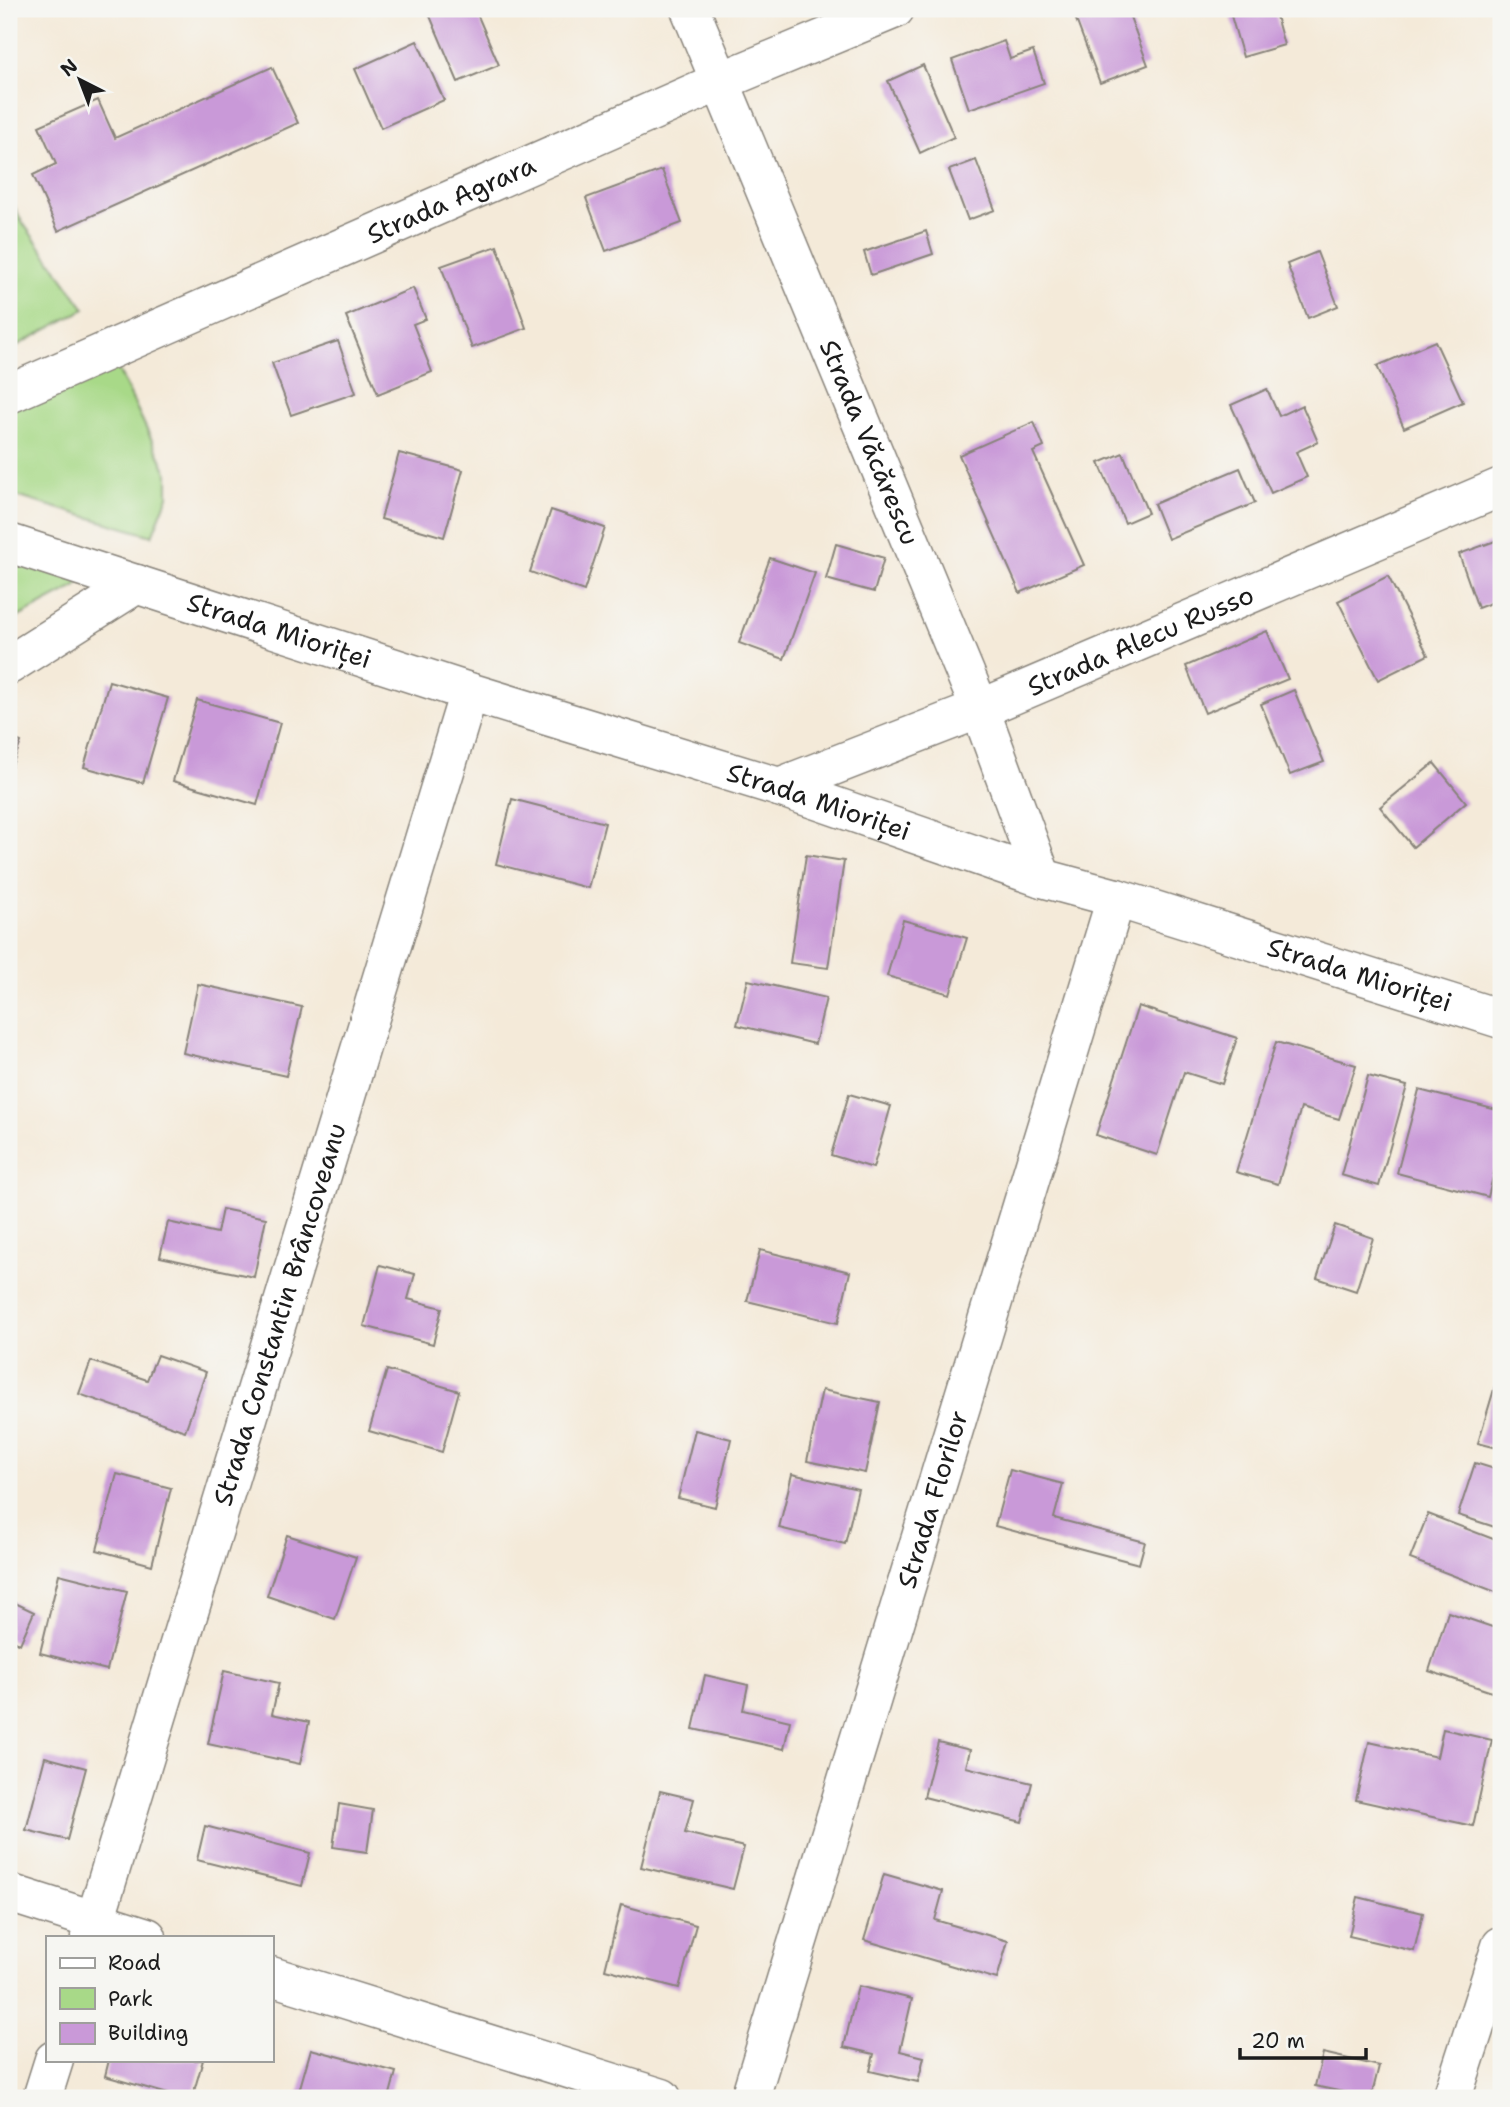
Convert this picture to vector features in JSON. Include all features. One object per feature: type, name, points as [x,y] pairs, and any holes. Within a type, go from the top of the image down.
[{"type":"street","name":"Strada Văcărescu","points":[[690,9],[980,709],[1042,878]]},
{"type":"street","name":"Strada Agrara","points":[[9,394],[721,81],[895,9]]},
{"type":"street","name":"Strada Alecu Russo","points":[[779,788],[980,709],[1501,487]]},
{"type":"street","name":"Strada Mioriței","points":[[9,543],[469,692],[779,788],[1042,878],[1116,898],[1501,1019]]},
{"type":"street","points":[[9,666],[137,584]]},
{"type":"street","name":"Strada Constantin Brâncoveanu","points":[[93,1929],[469,692]]},
{"type":"street","name":"Strada Florilor","points":[[750,2098],[1116,898]]},
{"type":"street","points":[[9,1893],[93,1929],[140,1936]]},
{"type":"street","points":[[1452,2098],[1501,1946]]},
{"type":"street","points":[[273,1977],[662,2098]]},
{"type":"street","points":[[42,2098],[53,2062]]},
{"type":"green space","points":[[9,197],[23,223],[85,309],[9,350]]},
{"type":"green space","points":[[108,348],[168,474],[168,496],[152,536],[9,494],[9,397]]},
{"type":"green space","points":[[9,543],[84,578],[75,587],[9,622]]},
{"type":"building","points":[[427,9],[475,9],[499,65],[458,82]]},
{"type":"building","points":[[1072,9],[1127,9],[1148,65],[1100,83]]},
{"type":"building","points":[[1229,9],[1274,9],[1284,45],[1243,57]]},
{"type":"building","points":[[417,41],[444,100],[381,128],[355,69]]},
{"type":"building","points":[[1004,41],[1010,59],[1033,51],[1044,83],[969,109],[952,60]]},
{"type":"building","points":[[923,65],[954,137],[920,153],[888,81]]},
{"type":"building","points":[[272,67],[298,123],[58,231],[33,175],[56,164],[39,126],[98,100],[115,138]]},
{"type":"building","points":[[976,160],[995,210],[968,220],[949,170]]},
{"type":"building","points":[[662,170],[682,223],[606,251],[586,198]]},
{"type":"building","points":[[926,231],[933,254],[871,275],[864,252]]},
{"type":"building","points":[[497,246],[526,328],[472,348],[441,266]]},
{"type":"building","points":[[1317,252],[1338,306],[1308,318],[1287,264]]},
{"type":"building","points":[[413,288],[426,319],[413,324],[432,372],[378,394],[346,316]]},
{"type":"building","points":[[338,341],[356,393],[291,415],[272,363]]},
{"type":"building","points":[[1435,341],[1463,402],[1404,428],[1377,366]]},
{"type":"building","points":[[1267,389],[1279,416],[1302,405],[1318,442],[1296,452],[1307,477],[1271,493],[1231,405]]},
{"type":"building","points":[[1034,422],[1044,447],[1033,452],[1084,565],[1020,593],[959,455]]},
{"type":"building","points":[[399,453],[463,470],[444,537],[381,519]]},
{"type":"building","points":[[1123,453],[1148,513],[1125,523],[1099,463]]},
{"type":"building","points":[[1240,468],[1255,503],[1168,539],[1154,504]]},
{"type":"building","points":[[551,510],[605,528],[584,591],[530,572]]},
{"type":"building","points":[[1501,539],[1501,599],[1478,608],[1459,554]]},
{"type":"building","points":[[836,544],[884,558],[874,592],[826,579]]},
{"type":"building","points":[[770,558],[815,573],[784,659],[739,643]]},
{"type":"building","points":[[1388,576],[1428,655],[1378,680],[1338,601]]},
{"type":"building","points":[[1267,631],[1288,679],[1205,713],[1186,666]]},
{"type":"building","points":[[109,681],[168,698],[143,783],[84,767]]},
{"type":"building","points":[[1294,690],[1324,762],[1290,775],[1261,704]]},
{"type":"building","points":[[197,700],[280,723],[257,805],[173,781]]},
{"type":"building","points":[[9,737],[21,742],[9,773]]},
{"type":"building","points":[[1434,763],[1466,802],[1413,847],[1380,807]]},
{"type":"building","points":[[512,799],[605,823],[588,888],[496,864]]},
{"type":"building","points":[[806,855],[844,861],[828,968],[790,963]]},
{"type":"building","points":[[903,920],[967,938],[950,994],[887,976]]},
{"type":"building","points":[[748,980],[826,998],[815,1044],[737,1025]]},
{"type":"building","points":[[198,984],[302,1007],[286,1076],[183,1053]]},
{"type":"building","points":[[1138,1006],[1237,1038],[1222,1084],[1184,1072],[1157,1155],[1096,1135]]},
{"type":"building","points":[[1276,1042],[1356,1065],[1339,1119],[1301,1108],[1278,1184],[1236,1172]]},
{"type":"building","points":[[1368,1076],[1407,1086],[1379,1186],[1341,1175]]},
{"type":"building","points":[[1419,1090],[1501,1111],[1501,1145],[1488,1197],[1397,1173]]},
{"type":"building","points":[[849,1094],[891,1106],[873,1168],[831,1155]]},
{"type":"building","points":[[222,1209],[266,1218],[254,1277],[160,1257],[168,1222],[217,1233]]},
{"type":"building","points":[[1335,1225],[1373,1238],[1356,1291],[1317,1278]]},
{"type":"building","points":[[760,1250],[850,1272],[838,1323],[747,1301]]},
{"type":"building","points":[[380,1265],[415,1274],[408,1299],[442,1308],[433,1344],[364,1326]]},
{"type":"building","points":[[157,1355],[206,1372],[185,1431],[79,1394],[91,1361],[147,1380]]},
{"type":"building","points":[[387,1370],[459,1391],[442,1452],[369,1431]]},
{"type":"building","points":[[1495,1386],[1501,1387],[1501,1449],[1478,1443]]},
{"type":"building","points":[[822,1390],[880,1402],[865,1473],[807,1461]]},
{"type":"building","points":[[695,1430],[731,1439],[715,1507],[678,1498]]},
{"type":"building","points":[[1475,1463],[1501,1471],[1501,1529],[1458,1515]]},
{"type":"building","points":[[1010,1470],[1063,1484],[1054,1518],[1145,1542],[1139,1564],[995,1526]]},
{"type":"building","points":[[117,1474],[171,1488],[152,1565],[97,1550]]},
{"type":"building","points":[[792,1474],[858,1489],[845,1544],[779,1528]]},
{"type":"building","points":[[1428,1514],[1501,1542],[1501,1594],[1410,1559]]},
{"type":"building","points":[[287,1535],[356,1557],[335,1619],[267,1596]]},
{"type":"building","points":[[59,1574],[127,1591],[107,1670],[40,1653]]},
{"type":"building","points":[[9,1600],[34,1612],[20,1644],[9,1639]]},
{"type":"building","points":[[1448,1612],[1501,1630],[1501,1695],[1429,1671]]},
{"type":"building","points":[[224,1671],[279,1683],[272,1714],[309,1722],[300,1764],[208,1744]]},
{"type":"building","points":[[705,1675],[748,1685],[743,1710],[790,1721],[784,1749],[693,1729]]},
{"type":"building","points":[[1443,1729],[1492,1740],[1473,1826],[1356,1800],[1369,1742],[1437,1757]]},
{"type":"building","points":[[938,1742],[970,1750],[966,1767],[1032,1783],[1022,1822],[924,1797]]},
{"type":"building","points":[[45,1757],[86,1768],[67,1840],[26,1830]]},
{"type":"building","points":[[660,1791],[694,1799],[685,1833],[744,1847],[733,1889],[641,1867]]},
{"type":"building","points":[[339,1804],[373,1810],[367,1852],[333,1847]]},
{"type":"building","points":[[205,1826],[310,1853],[302,1886],[197,1860]]},
{"type":"building","points":[[884,1874],[943,1891],[935,1920],[1008,1941],[997,1979],[864,1940]]},
{"type":"building","points":[[1358,1897],[1423,1913],[1414,1951],[1349,1936]]},
{"type":"building","points":[[621,1905],[696,1925],[679,1988],[605,1969]]},
{"type":"building","points":[[858,1986],[912,1999],[900,2051],[924,2057],[918,2082],[870,2071],[874,2054],[844,2047]]},
{"type":"building","points":[[311,2049],[396,2072],[389,2098],[297,2098]]},
{"type":"building","points":[[1323,2053],[1379,2066],[1371,2098],[1315,2086]]},
{"type":"building","points":[[108,2062],[202,2062],[192,2098],[182,2098],[105,2076]]}]
